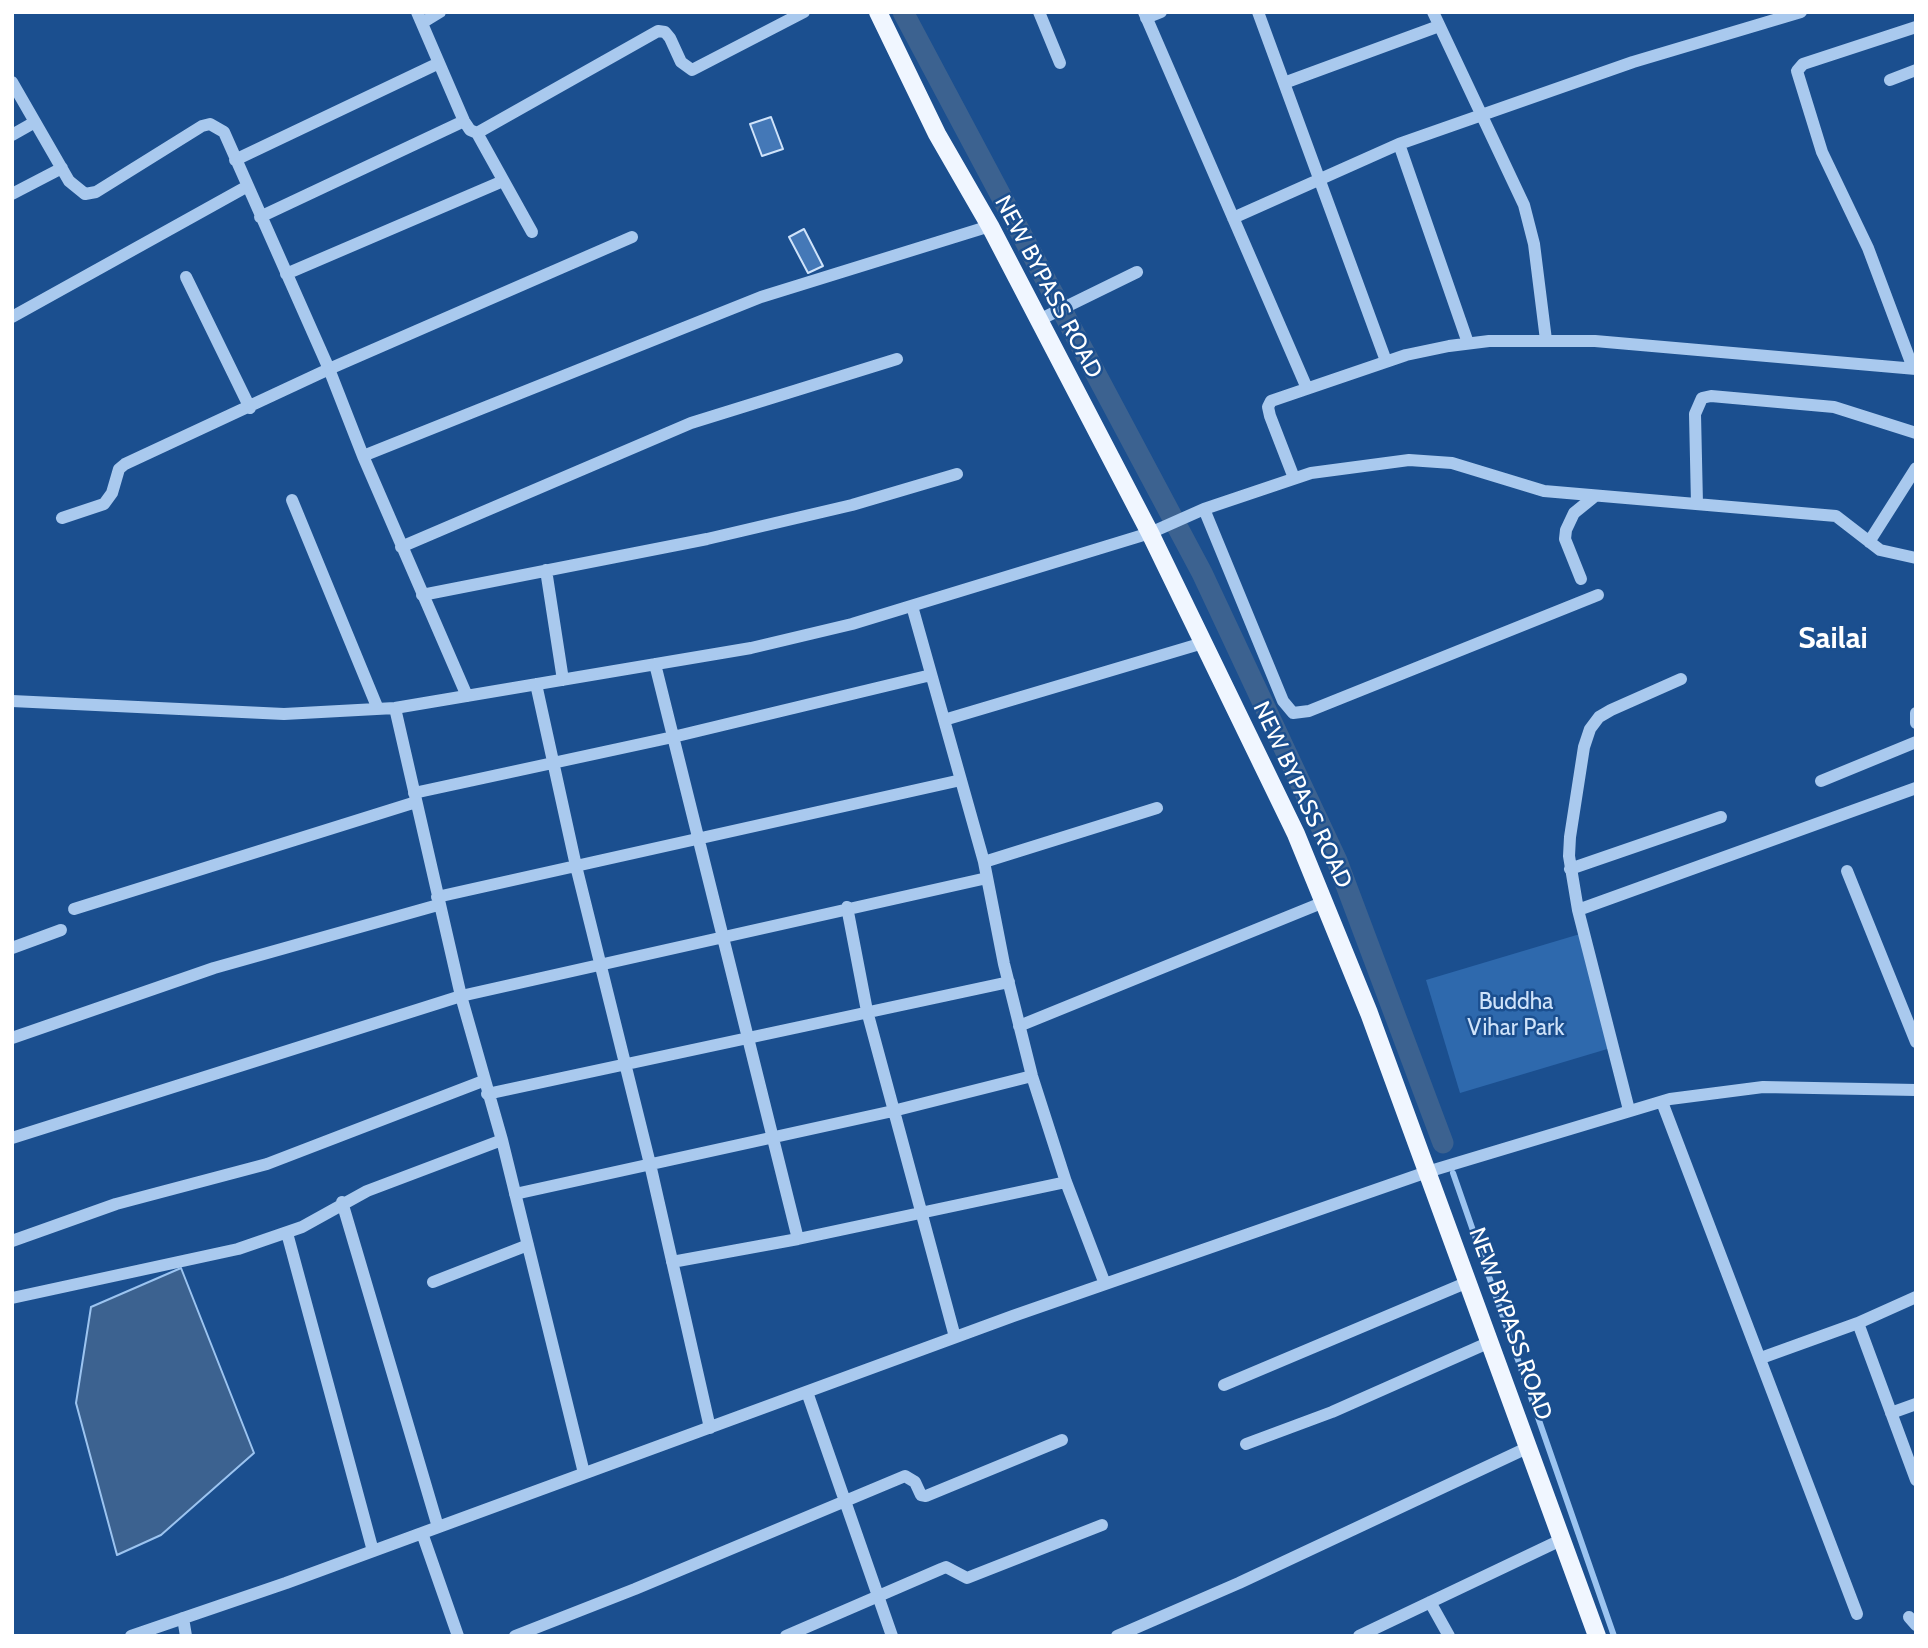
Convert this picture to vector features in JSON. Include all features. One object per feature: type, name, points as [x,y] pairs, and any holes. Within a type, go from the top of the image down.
[{"type":"main road","name":"NEW BYPASS ROAD","points":[[878,12],[937,134],[1045,317],[1296,834],[1369,1013],[1563,1539],[1594,1635]]},
{"type":"street","points":[[440,12],[419,18],[464,121],[470,130],[477,133],[532,232]]},
{"type":"street","points":[[477,133],[658,32],[665,32],[681,62],[692,70],[804,12]]},
{"type":"street","points":[[1039,12],[1060,63]]},
{"type":"street","points":[[1161,12],[1145,15],[1306,387]]},
{"type":"street","points":[[1258,12],[1386,361]]},
{"type":"street","points":[[1433,12],[1514,181],[1529,223],[1546,340]]},
{"type":"street","points":[[1234,218],[1399,144],[1633,62],[1801,12]]},
{"type":"street","points":[[1284,83],[1439,26]]},
{"type":"street","points":[[1294,478],[1268,407],[1271,401],[1386,361],[1468,343],[1546,340],[1679,346],[1914,368],[1868,248],[1822,152],[1797,71],[1803,64],[1916,27]]},
{"type":"street","points":[[235,160],[439,63]]},
{"type":"street","points":[[1890,80],[1916,70]]},
{"type":"street","points":[[12,82],[61,168],[76,188],[85,194],[96,192],[202,126],[210,124],[224,132],[246,187],[329,369],[401,547],[467,696]]},
{"type":"street","points":[[260,218],[464,121]]},
{"type":"street","points":[[12,135],[35,122]]},
{"type":"street","points":[[1399,144],[1468,343]]},
{"type":"street","points":[[12,194],[61,168]]},
{"type":"street","points":[[286,274],[503,181]]},
{"type":"street","points":[[12,317],[246,187]]},
{"type":"street","points":[[363,456],[761,297],[990,226]]},
{"type":"street","points":[[61,518],[104,504],[112,494],[119,469],[125,464],[329,369],[632,237]]},
{"type":"street","points":[[1045,317],[1138,272]]},
{"type":"street","points":[[186,278],[250,408]]},
{"type":"street","points":[[401,547],[691,423],[897,359]]},
{"type":"street","points":[[1697,503],[1695,414],[1702,398],[1710,396],[1834,407],[1916,433]]},
{"type":"street","points":[[12,701],[284,714],[395,708],[563,680],[751,648],[912,606],[1150,533],[1205,509],[1294,478],[1330,469],[1431,460],[1478,470],[1544,491],[1836,516],[1869,542],[1895,556],[1916,558]]},
{"type":"street","points":[[1869,542],[1916,468]]},
{"type":"street","points":[[422,595],[708,539],[852,505],[957,474]]},
{"type":"street","points":[[1581,579],[1565,539],[1566,530],[1574,513],[1595,496]]},
{"type":"street","points":[[292,500],[378,709]]},
{"type":"street","points":[[1205,509],[1283,701],[1293,713],[1309,711],[1598,595]]},
{"type":"street","points":[[546,570],[563,680]]},
{"type":"street","points":[[912,606],[984,862],[1032,1076],[1066,1182],[1105,1284]]},
{"type":"street","points":[[944,720],[1203,643]]},
{"type":"street","points":[[655,664],[798,1239]]},
{"type":"street","points":[[75,909],[415,797],[931,675]]},
{"type":"street","points":[[1629,1110],[1578,911],[1570,869],[1572,828],[1590,729],[1599,717],[1611,710],[1681,679]]},
{"type":"street","points":[[536,684],[576,866],[650,1164],[710,1428]]},
{"type":"street","points":[[395,708],[461,996],[485,1088],[502,1140],[584,1473]]},
{"type":"street","points":[[1916,713],[1916,723]]},
{"type":"street","points":[[1821,781],[1916,742]]},
{"type":"street","points":[[12,1038],[214,968],[438,901],[576,866],[961,780]]},
{"type":"street","points":[[1578,911],[1916,788]]},
{"type":"street","points":[[984,862],[1157,808]]},
{"type":"street","points":[[1570,869],[1721,817]]},
{"type":"street","points":[[1847,871],[1916,1042]]},
{"type":"street","points":[[12,1138],[461,996],[722,939],[846,907],[987,878]]},
{"type":"street","points":[[1019,1027],[1324,902]]},
{"type":"street","points":[[846,907],[867,1012],[955,1337]]},
{"type":"street","points":[[12,948],[61,930]]},
{"type":"street","points":[[12,1241],[116,1204],[246,1171],[485,1088],[625,1067],[1009,982]]},
{"type":"street","points":[[515,1194],[775,1138],[1032,1076]]},
{"type":"street","points":[[131,1636],[373,1551],[1105,1284],[1427,1172],[1629,1110],[1662,1101],[1763,1087],[1916,1090]]},
{"type":"street","points":[[1662,1101],[1857,1614]]},
{"type":"street","points":[[12,1298],[197,1260],[288,1233],[342,1202],[502,1140]]},
{"type":"street","points":[[672,1262],[798,1239],[1066,1182]]},
{"type":"street","points":[[342,1202],[438,1527]]},
{"type":"street","points":[[288,1233],[373,1551]]},
{"type":"street","points":[[433,1282],[528,1245]]},
{"type":"street","points":[[1224,1385],[1468,1282]]},
{"type":"street","points":[[1761,1358],[1858,1323],[1916,1297]]},
{"type":"street","points":[[1858,1323],[1916,1480]]},
{"type":"street","points":[[1247,1444],[1332,1412],[1490,1342]]},
{"type":"street","points":[[807,1392],[892,1636]]},
{"type":"street","points":[[1891,1413],[1916,1404]]},
{"type":"street","points":[[515,1636],[905,1476],[915,1482],[921,1495],[926,1496],[1062,1440]]},
{"type":"street","points":[[1117,1636],[1239,1583],[1529,1447]]},
{"type":"street","points":[[786,1636],[946,1567],[961,1577],[976,1576],[1102,1525]]},
{"type":"street","points":[[422,1533],[458,1636]]},
{"type":"street","points":[[1359,1636],[1563,1539]]},
{"type":"street","points":[[1430,1602],[1449,1636]]},
{"type":"street","points":[[183,1618],[187,1636]]},
{"type":"green space","name":"Buddha Vihar Park","points":[[1580,934],[1614,1047],[1460,1093],[1426,980]]},
{"type":"shaded area","points":[[181,1268],[254,1453],[161,1535],[117,1555],[76,1403],[91,1307]]},
{"type":"building","points":[[771,117],[783,149],[762,156],[750,124]]},
{"type":"building","points":[[804,229],[823,266],[808,273],[789,237]]},
{"type":"waterway","points":[[903,12],[1202,573],[1337,861],[1443,1143]]},
{"type":"waterway","points":[[1453,1173],[1614,1636]]},
{"type":"district","name":"Sailai","points":[[1833,639]]}]
